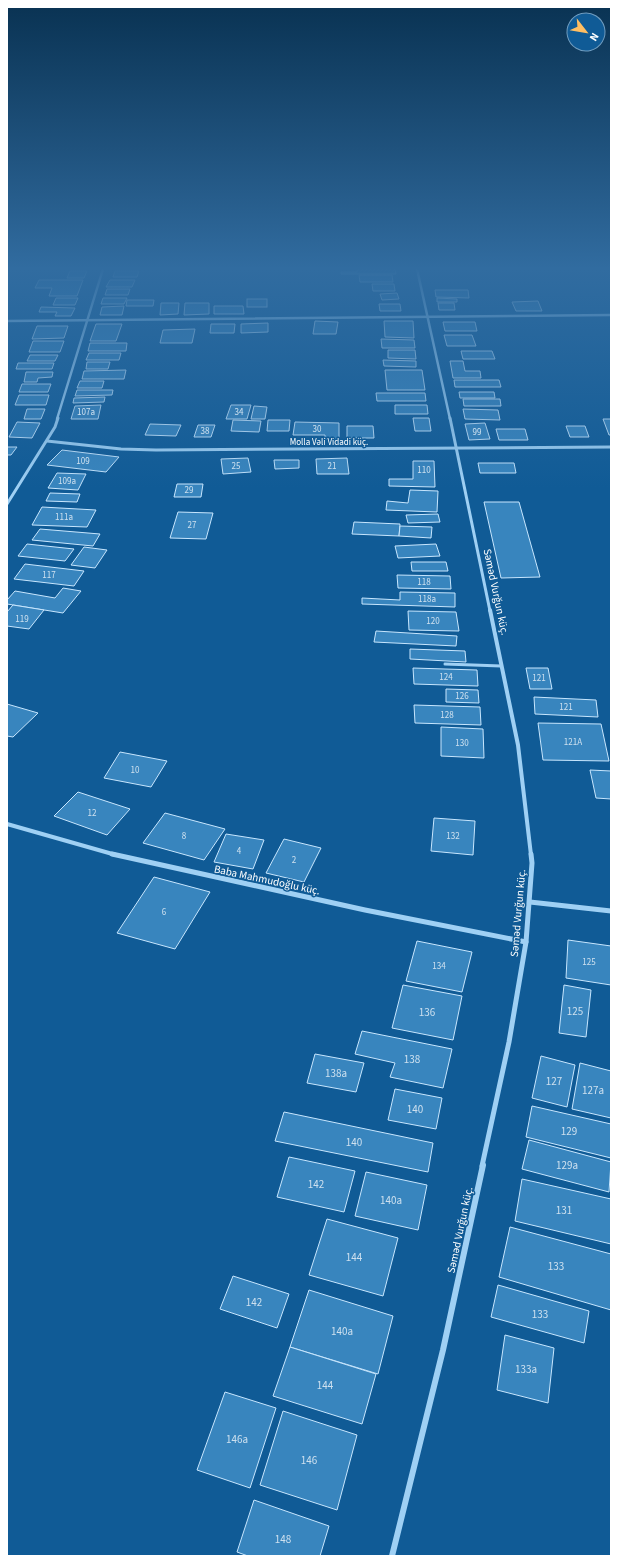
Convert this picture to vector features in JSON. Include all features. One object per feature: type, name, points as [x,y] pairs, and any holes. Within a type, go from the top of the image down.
[{"type":"street","points":[[7,504],[55,427],[60,415],[80,342]]},
{"type":"street","name":"Səməd Vurğun küç.","points":[[392,1556],[445,1342],[509,1042],[526,942],[532,863],[529,827],[518,745],[434,342]]},
{"type":"street","name":"Molla Vəli Vidadi küç.","points":[[47,441],[113,449],[156,450],[611,447]]},
{"type":"street","name":"Baba Mahmudoğlu küç.","points":[[7,824],[64,842],[126,858],[436,926],[526,942]]},
{"type":"street","points":[[530,902],[611,911]]},
{"type":"lane","points":[[445,664],[502,666]]},
{"type":"building","points":[[33,342],[64,342],[60,352],[29,352]]},
{"type":"building","points":[[160,342],[192,342],[192,343]]},
{"type":"building","points":[[381,342],[414,342],[415,348],[382,348]]},
{"type":"building","points":[[446,342],[475,342],[476,346],[447,346]]},
{"type":"building","points":[[90,343],[127,343],[126,351],[88,351]]},
{"type":"building","points":[[388,350],[415,350],[416,359],[388,358]]},
{"type":"building","points":[[461,351],[492,351],[495,359],[463,359]]},
{"type":"building","points":[[89,353],[121,353],[119,360],[86,360]]},
{"type":"building","points":[[30,355],[58,355],[55,361],[27,361]]},
{"type":"building","points":[[383,360],[416,361],[416,367],[384,366]]},
{"type":"building","points":[[450,361],[463,361],[465,371],[480,371],[481,378],[453,378]]},
{"type":"building","points":[[87,362],[110,362],[108,369],[86,369]]},
{"type":"building","points":[[18,363],[54,363],[52,369],[16,369]]},
{"type":"building","points":[[126,370],[124,379],[82,379],[84,371]]},
{"type":"building","points":[[385,370],[422,370],[425,390],[387,390]]},
{"type":"building","points":[[26,372],[53,372],[52,377],[38,378],[37,382],[24,382]]},
{"type":"building","points":[[454,380],[499,380],[501,387],[455,387]]},
{"type":"building","points":[[80,381],[104,381],[102,388],[77,388]]},
{"type":"building","points":[[22,384],[51,384],[48,392],[19,392]]},
{"type":"building","points":[[77,390],[113,390],[112,395],[75,396]]},
{"type":"building","points":[[459,392],[494,392],[495,398],[460,398]]},
{"type":"building","points":[[376,393],[425,393],[426,401],[377,401]]},
{"type":"building","points":[[19,395],[49,395],[46,405],[15,405]]},
{"type":"building","points":[[105,397],[104,402],[73,403],[74,398]]},
{"type":"building","points":[[463,399],[500,399],[501,406],[464,406]]},
{"type":"building","points":[[101,405],[98,419],[71,419],[75,406]]},
{"type":"building","points":[[231,405],[251,405],[247,419],[226,419]]},
{"type":"building","points":[[395,405],[427,405],[428,414],[395,414]]},
{"type":"building","points":[[254,406],[267,407],[265,419],[251,419]]},
{"type":"building","points":[[27,409],[45,409],[41,419],[24,419]]},
{"type":"building","points":[[463,409],[498,410],[500,420],[465,419]]},
{"type":"building","points":[[413,418],[429,418],[431,431],[415,431]]},
{"type":"building","points":[[603,419],[611,419],[611,435],[609,435]]},
{"type":"building","points":[[233,420],[261,421],[259,432],[231,431]]},
{"type":"building","points":[[268,420],[290,420],[289,431],[267,431]]},
{"type":"building","points":[[17,422],[40,423],[32,438],[9,437]]},
{"type":"building","points":[[295,422],[339,423],[339,440],[325,439],[325,435],[293,435]]},
{"type":"building","points":[[485,423],[490,439],[469,440],[465,424]]},
{"type":"building","points":[[150,424],[181,425],[176,436],[145,435]]},
{"type":"building","points":[[198,425],[215,425],[211,437],[194,437]]},
{"type":"building","points":[[347,426],[373,426],[374,438],[347,438]]},
{"type":"building","points":[[566,426],[585,426],[589,437],[570,437]]},
{"type":"building","points":[[496,429],[525,429],[528,440],[499,440]]},
{"type":"building","points":[[7,447],[17,447],[11,455],[7,455]]},
{"type":"building","points":[[62,450],[119,457],[106,472],[47,465]]},
{"type":"building","points":[[248,458],[251,472],[223,474],[221,459]]},
{"type":"building","points":[[347,458],[349,474],[317,474],[316,459]]},
{"type":"building","points":[[274,460],[299,460],[299,468],[275,469]]},
{"type":"building","points":[[413,461],[434,461],[435,487],[389,486],[389,479],[413,479]]},
{"type":"building","points":[[478,463],[514,463],[516,473],[480,473]]},
{"type":"building","points":[[57,473],[86,474],[78,490],[48,488]]},
{"type":"building","points":[[177,484],[203,484],[201,497],[174,497]]},
{"type":"building","points":[[410,490],[438,491],[437,512],[386,510],[387,501],[408,503]]},
{"type":"building","points":[[50,493],[80,494],[77,502],[46,501]]},
{"type":"building","points":[[484,502],[519,502],[540,577],[501,578]]},
{"type":"building","points":[[42,507],[96,510],[87,527],[32,525]]},
{"type":"building","points":[[178,512],[213,513],[206,539],[170,538]]},
{"type":"building","points":[[438,514],[440,522],[408,523],[406,515]]},
{"type":"building","points":[[354,522],[400,524],[399,536],[352,534]]},
{"type":"building","points":[[400,526],[432,527],[431,538],[399,536]]},
{"type":"building","points":[[40,529],[100,534],[93,546],[32,540]]},
{"type":"building","points":[[27,544],[74,549],[65,561],[18,556]]},
{"type":"building","points":[[436,544],[440,556],[398,558],[395,546]]},
{"type":"building","points":[[84,547],[107,550],[95,568],[71,565]]},
{"type":"building","points":[[411,562],[446,562],[448,571],[412,571]]},
{"type":"building","points":[[25,564],[84,571],[74,586],[14,579]]},
{"type":"building","points":[[397,575],[450,576],[451,589],[398,588]]},
{"type":"building","points":[[63,588],[81,591],[63,613],[7,604],[7,600],[15,591],[55,598]]},
{"type":"building","points":[[400,592],[455,593],[455,607],[362,604],[362,598],[400,600]]},
{"type":"building","points":[[13,605],[44,610],[29,629],[7,626],[7,612]]},
{"type":"building","points":[[408,611],[456,612],[459,631],[409,630]]},
{"type":"building","points":[[376,631],[457,636],[456,646],[374,642]]},
{"type":"building","points":[[410,649],[465,651],[466,662],[410,659]]},
{"type":"building","points":[[413,668],[477,670],[478,686],[414,684]]},
{"type":"building","points":[[526,668],[548,668],[552,689],[530,689]]},
{"type":"building","points":[[446,689],[478,690],[479,703],[446,702]]},
{"type":"building","points":[[534,697],[596,700],[598,717],[535,714]]},
{"type":"building","points":[[7,704],[38,713],[13,737],[7,736]]},
{"type":"building","points":[[414,705],[480,707],[481,725],[415,723]]},
{"type":"building","points":[[538,723],[601,724],[609,761],[543,760]]},
{"type":"building","points":[[441,727],[483,729],[484,758],[441,756]]},
{"type":"building","points":[[120,752],[167,761],[151,787],[104,778]]},
{"type":"building","points":[[590,770],[611,771],[611,799],[596,798]]},
{"type":"building","points":[[78,792],[130,809],[107,835],[54,816]]},
{"type":"building","points":[[165,813],[225,829],[204,860],[143,843]]},
{"type":"building","points":[[434,818],[475,821],[473,855],[431,851]]},
{"type":"building","points":[[226,834],[264,840],[253,869],[214,862]]},
{"type":"building","points":[[284,839],[321,848],[304,882],[266,873]]},
{"type":"building","points":[[154,877],[210,892],[175,949],[117,933]]},
{"type":"building","points":[[568,940],[611,946],[611,985],[566,978]]},
{"type":"building","points":[[417,941],[472,952],[462,992],[406,981]]},
{"type":"building","points":[[403,985],[462,996],[453,1040],[392,1028]]},
{"type":"building","points":[[564,985],[591,990],[586,1037],[559,1033]]},
{"type":"building","points":[[362,1031],[452,1049],[443,1088],[390,1077],[395,1063],[355,1054]]},
{"type":"building","points":[[315,1054],[364,1063],[356,1092],[307,1083]]},
{"type":"building","points":[[541,1056],[575,1065],[567,1107],[532,1098]]},
{"type":"building","points":[[580,1063],[611,1071],[611,1118],[572,1109]]},
{"type":"building","points":[[395,1089],[442,1098],[436,1129],[388,1120]]},
{"type":"building","points":[[532,1106],[611,1124],[611,1158],[526,1137]]},
{"type":"building","points":[[284,1112],[433,1143],[428,1172],[275,1141]]},
{"type":"building","points":[[529,1140],[611,1162],[609,1192],[522,1169]]},
{"type":"building","points":[[289,1157],[355,1171],[344,1212],[277,1197]]},
{"type":"building","points":[[366,1172],[427,1185],[418,1230],[355,1216]]},
{"type":"building","points":[[522,1179],[611,1199],[611,1244],[515,1221]]},
{"type":"building","points":[[327,1219],[398,1238],[383,1296],[309,1275]]},
{"type":"building","points":[[510,1227],[611,1254],[611,1310],[499,1277]]},
{"type":"building","points":[[233,1276],[289,1294],[277,1328],[220,1309]]},
{"type":"building","points":[[498,1285],[589,1311],[584,1343],[491,1317]]},
{"type":"building","points":[[309,1290],[393,1316],[378,1374],[290,1347]]},
{"type":"building","points":[[505,1335],[554,1348],[548,1403],[497,1390]]},
{"type":"building","points":[[290,1347],[376,1374],[362,1424],[273,1396]]},
{"type":"building","points":[[225,1392],[276,1408],[250,1488],[197,1470]]},
{"type":"building","points":[[283,1411],[357,1435],[337,1510],[260,1485]]},
{"type":"building","points":[[254,1500],[329,1526],[320,1556],[248,1556],[237,1552]]}]
